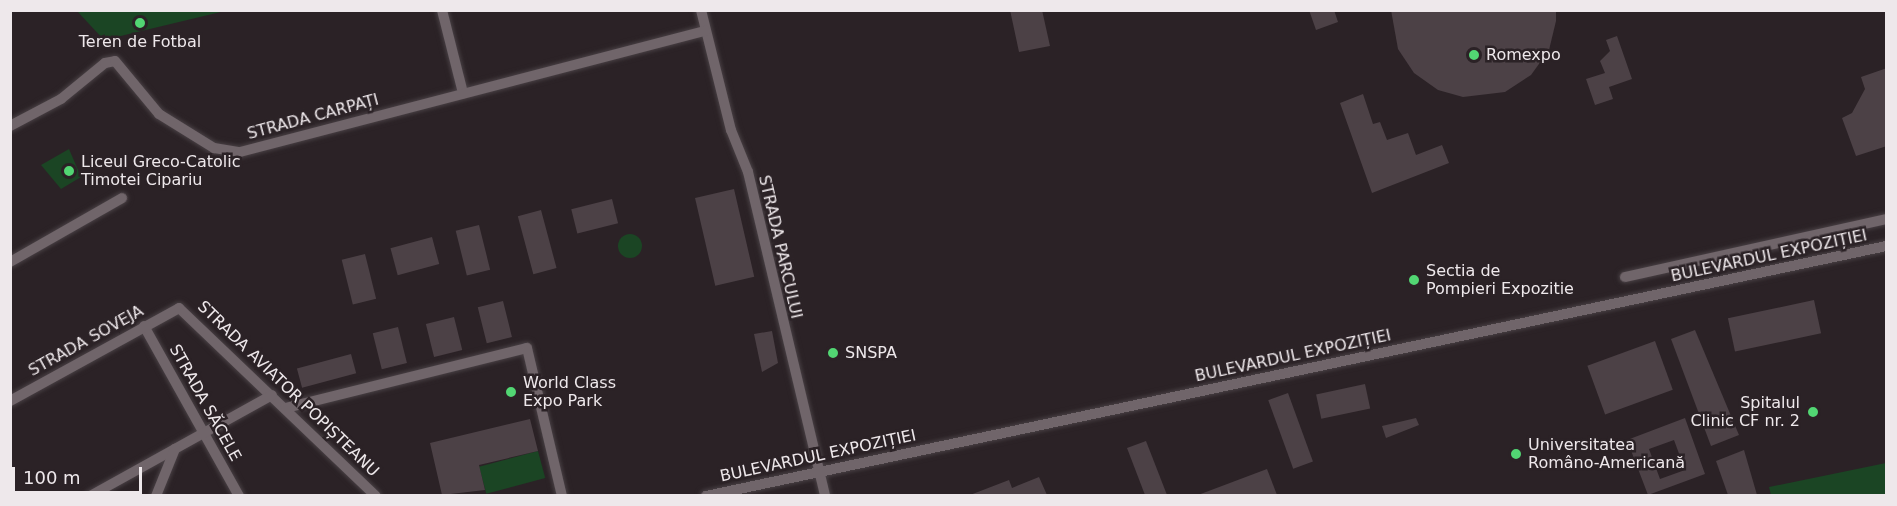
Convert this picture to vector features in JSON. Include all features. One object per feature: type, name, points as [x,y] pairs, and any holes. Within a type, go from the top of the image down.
[{"type":"street","points":[[442,10],[463,93],[706,31]]},
{"type":"street","name":"STRADA PARCULUI","points":[[701,10],[733,137],[748,172],[816,472],[825,495]]},
{"type":"street","name":"STRADA CARPAȚI","points":[[10,126],[61,99],[110,60],[120,62],[159,114],[214,148],[232,152],[463,93]]},
{"type":"street","points":[[10,262],[122,198]]},
{"type":"street","name":"BULEVARDUL EXPOZIȚIEI","points":[[1625,277],[1887,219]]},
{"type":"street","name":"BULEVARDUL EXPOZIȚIEI","points":[[706,495],[736,492],[816,472],[1885,246]]},
{"type":"street","name":"STRADA SOVEJA","points":[[10,401],[176,308]]},
{"type":"street","name":"STRADA AVIATOR POPIȘTEANU","points":[[176,308],[286,408],[376,495]]},
{"type":"street","name":"STRADA SĂCELE","points":[[144,326],[239,495]]},
{"type":"street","points":[[286,408],[527,348],[562,495]]},
{"type":"street","points":[[90,495],[272,395]]},
{"type":"street","points":[[156,495],[175,448]]},
{"type":"green space","name":"Teren de Fotbal","points":[[77,10],[229,10],[104,40],[77,11]]},
{"type":"green space","points":[[69,149],[81,177],[61,189],[41,165]]},
{"type":"green space","points":[[630,234],[639,237],[642,246],[639,255],[630,258],[621,255],[618,246],[621,237]]},
{"type":"green space","points":[[538,451],[545,478],[486,494],[479,467]]},
{"type":"green space","points":[[1886,463],[1886,495],[1771,495],[1769,487]]},
{"type":"building","points":[[1010,10],[1042,10],[1050,46],[1019,52]]},
{"type":"building","points":[[1309,10],[1334,10],[1338,22],[1316,30]]},
{"type":"building","name":"Romexpo","points":[[1391,10],[1556,10],[1556,21],[1549,50],[1531,75],[1505,92],[1463,97],[1438,90],[1414,73],[1398,49]]},
{"type":"building","points":[[1617,36],[1632,79],[1609,87],[1613,99],[1595,105],[1586,79],[1605,73],[1600,61],[1610,51],[1606,40]]},
{"type":"building","points":[[1887,68],[1887,146],[1856,156],[1842,118],[1852,113],[1865,89],[1861,77]]},
{"type":"building","points":[[1363,94],[1373,124],[1380,122],[1387,140],[1408,133],[1416,155],[1442,145],[1449,163],[1372,193],[1340,103]]},
{"type":"building","points":[[734,189],[754,277],[715,286],[695,198]]},
{"type":"building","points":[[612,199],[618,223],[577,233],[571,209]]},
{"type":"building","points":[[541,210],[557,268],[533,274],[518,216]]},
{"type":"building","points":[[479,225],[490,270],[467,275],[456,231]]},
{"type":"building","points":[[432,237],[439,264],[398,275],[390,248]]},
{"type":"building","points":[[365,254],[376,299],[353,304],[342,260]]},
{"type":"building","points":[[1814,300],[1821,333],[1735,352],[1728,318]]},
{"type":"building","points":[[503,301],[512,337],[487,343],[478,307]]},
{"type":"building","points":[[454,317],[462,350],[434,357],[426,324]]},
{"type":"building","points":[[398,327],[407,363],[382,369],[373,333]]},
{"type":"building","points":[[1695,330],[1739,435],[1711,446],[1671,339]]},
{"type":"building","points":[[772,331],[778,363],[762,372],[754,334]]},
{"type":"building","points":[[1655,341],[1673,390],[1605,414],[1587,366]]},
{"type":"building","points":[[351,354],[356,373],[302,388],[297,368]]},
{"type":"building","points":[[1365,384],[1370,408],[1321,419],[1316,394]]},
{"type":"building","points":[[1288,393],[1313,462],[1293,469],[1268,400]]},
{"type":"building","points":[[1416,418],[1419,425],[1386,438],[1382,426]]},
{"type":"building","points":[[1685,418],[1705,474],[1648,495],[1627,440]],"holes":[[[1674,440],[1685,470],[1660,479],[1649,449]]]},
{"type":"building","points":[[530,419],[538,451],[479,465],[485,490],[442,495],[430,443]]},
{"type":"building","points":[[1146,441],[1167,495],[1145,495],[1127,448]]},
{"type":"building","points":[[1744,450],[1757,495],[1728,495],[1716,461]]},
{"type":"building","points":[[1267,469],[1277,495],[1198,495]]},
{"type":"building","points":[[1039,477],[1047,495],[970,495],[1009,480],[1012,488]]},
{"type":"place","name":"Teren de Fotbal","points":[[140,23]]},
{"type":"place","name":"Romexpo","points":[[1474,55]]},
{"type":"place","name":"Liceul Greco-Catolic Timotei Cipariu","points":[[69,171]]},
{"type":"place","name":"Sectia de Pompieri Expozitie","points":[[1414,280]]},
{"type":"place","name":"SNSPA","points":[[833,353]]},
{"type":"place","name":"World Class Expo Park","points":[[511,392]]},
{"type":"place","name":"Spitalul Clinic CF nr. 2","points":[[1813,412]]},
{"type":"place","name":"Universitatea Româno-Americană","points":[[1516,454]]}]
